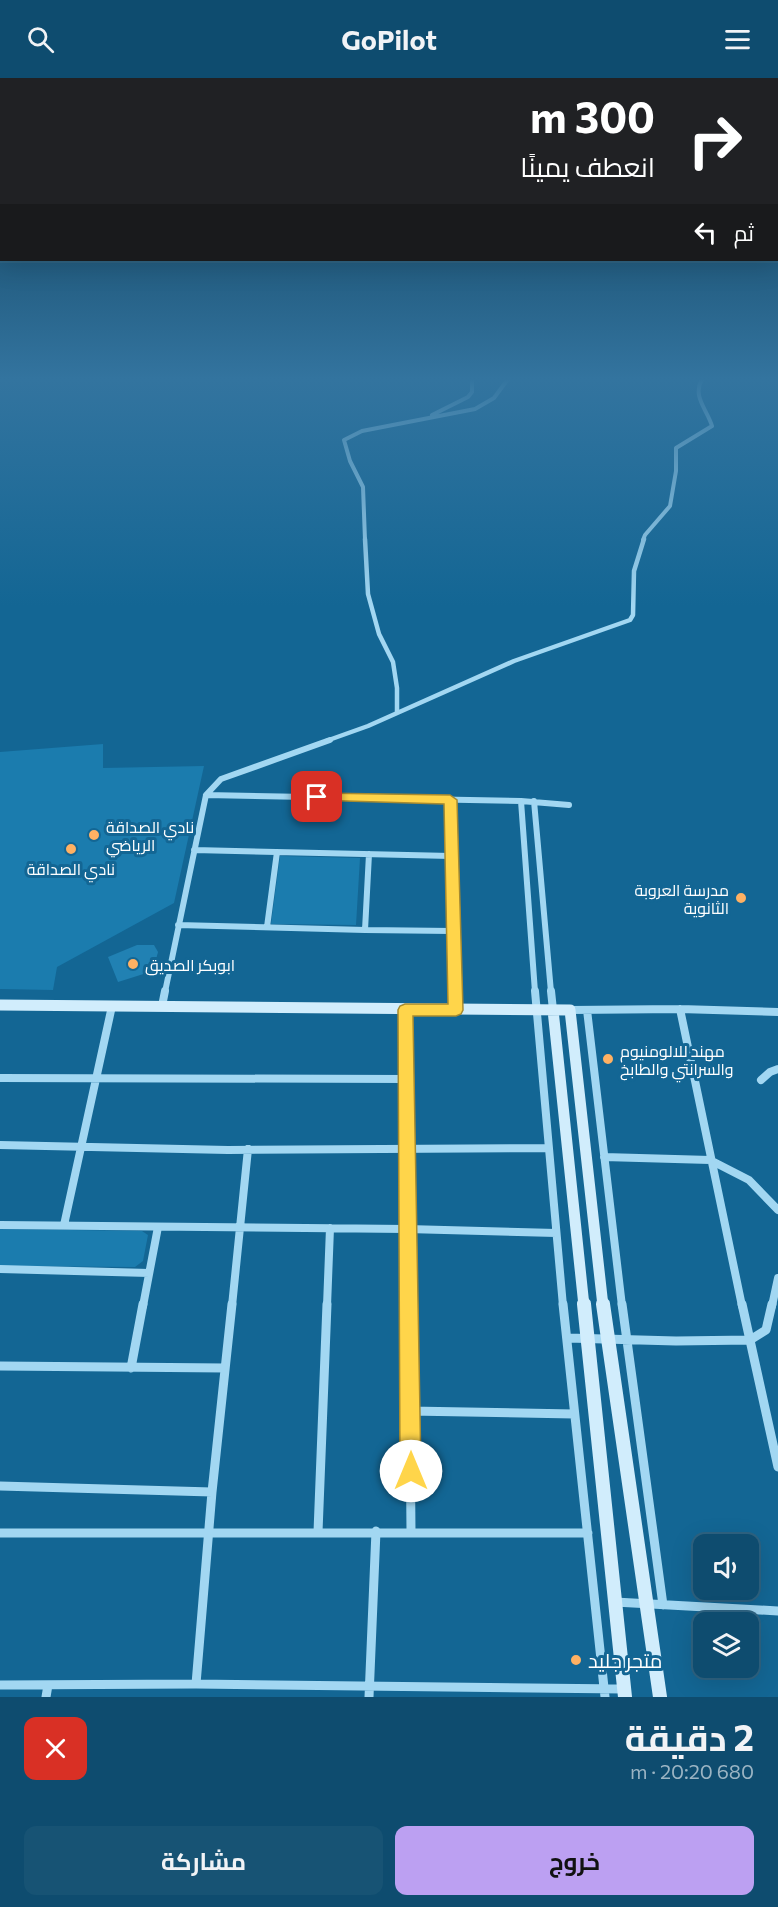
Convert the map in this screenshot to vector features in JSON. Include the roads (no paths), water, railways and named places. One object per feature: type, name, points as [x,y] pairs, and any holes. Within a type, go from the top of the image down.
[{"type":"street","points":[[348,455],[363,487],[368,594],[379,634],[393,662],[397,688],[397,713]]},
{"type":"street","points":[[162,1006],[206,795],[221,778],[397,713],[504,665],[624,623],[632,618],[634,571],[645,535],[670,506],[676,471],[676,455]]},
{"type":"street","points":[[206,795],[534,801],[569,806]]},
{"type":"street","points":[[450,800],[456,1010]]},
{"type":"street","points":[[521,801],[535,1010],[574,1413],[605,1693]]},
{"type":"street","points":[[0,1685],[196,1684],[369,1692],[625,1693],[586,1339],[534,801]]},
{"type":"street","points":[[194,850],[451,856]]},
{"type":"street","points":[[267,927],[277,852]]},
{"type":"street","points":[[365,930],[369,854]]},
{"type":"street","points":[[178,925],[452,931]]},
{"type":"street","points":[[0,1005],[405,1010],[680,1009],[778,1012]]},
{"type":"street","points":[[64,1225],[112,1006]]},
{"type":"street","points":[[680,1009],[710,1160],[778,1467]]},
{"type":"street","points":[[405,1010],[411,1531]]},
{"type":"street","points":[[570,1010],[607,1339],[660,1697]]},
{"type":"street","points":[[587,1010],[626,1340],[663,1605]]},
{"type":"street","points":[[761,1080],[770,1072],[778,1069]]},
{"type":"street","points":[[0,1078],[407,1079]]},
{"type":"street","points":[[0,1145],[248,1149],[549,1148]]},
{"type":"street","points":[[196,1684],[212,1492],[248,1149]]},
{"type":"street","points":[[604,1157],[710,1160],[749,1180],[778,1210]]},
{"type":"street","points":[[0,1225],[407,1229],[556,1233]]},
{"type":"street","points":[[131,1368],[158,1227]]},
{"type":"street","points":[[318,1532],[330,1228]]},
{"type":"street","points":[[0,1269],[149,1273]]},
{"type":"street","points":[[568,1338],[750,1340],[766,1330],[778,1278]]},
{"type":"street","points":[[0,1366],[225,1368]]},
{"type":"street","points":[[410,1411],[574,1413]]},
{"type":"street","points":[[0,1486],[212,1492]]},
{"type":"street","points":[[369,1692],[376,1531]]},
{"type":"street","points":[[0,1533],[210,1534],[411,1531],[588,1533]]},
{"type":"street","points":[[615,1602],[778,1611]]},
{"type":"street","points":[[46,1697],[48,1685]]},
{"type":"place","name":"نادي الصداقة الرياضي","points":[[94,835]]},
{"type":"place","name":"نادي الصداقة","points":[[71,849]]},
{"type":"place","name":"مدرسة العروبة الثانوية","points":[[741,898]]},
{"type":"place","name":"ابوبكر الصديق","points":[[133,964]]},
{"type":"place","name":"مهند للالومنيوم والسرانتي والطابخ","points":[[608,1059]]},
{"type":"place","name":"متجر جليد","points":[[576,1660]]}]
